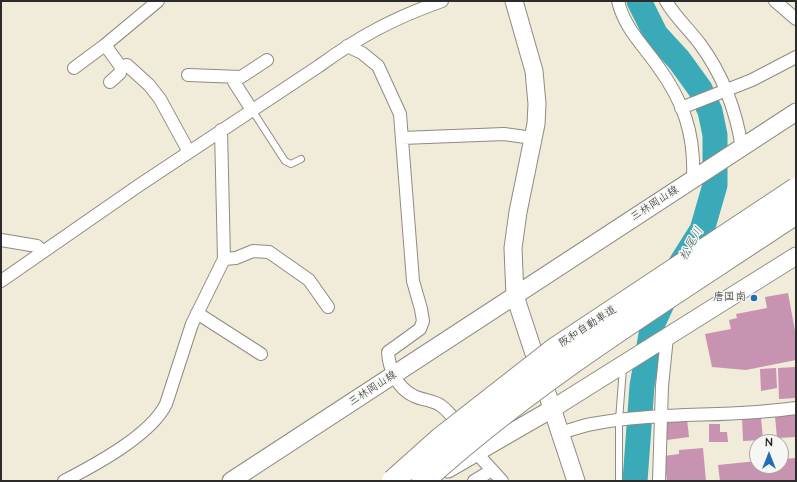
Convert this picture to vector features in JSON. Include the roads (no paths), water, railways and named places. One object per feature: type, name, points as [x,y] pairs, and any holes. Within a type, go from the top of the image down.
[{"type":"highway","name":"阪和自動車道","points":[[393,481],[440,439],[555,349],[796,189]]},
{"type":"highway","name":"阪和自動車道","points":[[423,481],[506,411],[568,365],[796,213]]},
{"type":"main road","points":[[514,1],[534,71],[537,104],[514,241],[513,278],[515,296],[576,481]]},
{"type":"main road","name":"三林岡山線","points":[[230,481],[796,112]]},
{"type":"main road","points":[[428,481],[475,452],[552,409],[796,256]]},
{"type":"street","points":[[74,68],[105,45],[158,1]]},
{"type":"street","points":[[1,281],[221,130],[347,46],[380,26],[442,1]]},
{"type":"street","points":[[618,1],[621,13],[629,29],[670,84],[689,125],[692,141],[694,179]]},
{"type":"street","points":[[666,1],[678,18],[700,43],[727,90],[738,124],[742,148]]},
{"type":"street","points":[[775,1],[796,19]]},
{"type":"street","points":[[105,45],[121,67],[120,73],[110,82]]},
{"type":"street","points":[[347,46],[362,53],[378,66],[400,114],[413,281],[422,309],[423,322],[420,329],[388,352],[389,362],[394,375],[403,388],[413,396],[439,404],[448,411],[462,429],[475,452],[502,481]]},
{"type":"street","points":[[681,108],[752,80],[796,57]]},
{"type":"street","points":[[188,75],[241,78],[267,60]]},
{"type":"street","points":[[121,67],[127,65],[149,85],[160,99],[189,152]]},
{"type":"street","points":[[234,77],[234,82],[252,110]]},
{"type":"street","points":[[64,481],[113,455],[163,412],[197,313],[224,259],[221,130]]},
{"type":"street","points":[[402,138],[504,134],[532,138]]},
{"type":"street","points":[[1,240],[37,246],[43,252]]},
{"type":"street","points":[[224,259],[236,258],[253,250],[269,252],[309,280],[328,307]]},
{"type":"street","points":[[197,313],[262,354]]},
{"type":"street","points":[[659,481],[657,417],[664,339]]},
{"type":"street","points":[[560,433],[592,424],[622,420],[767,412],[796,408]]},
{"type":"street","points":[[474,481],[492,470]]},
{"type":"lane","points":[[252,110],[286,161],[291,164],[301,159]]},
{"type":"lane","points":[[619,481],[627,362]]},
{"type":"waterway","name":"松尾川","points":[[635,481],[642,386],[653,323],[680,265],[702,230],[715,185],[715,135],[710,111],[700,89],[679,60],[656,35],[639,1]]},
{"type":"place","name":"唐国南","points":[[754,298]]}]
